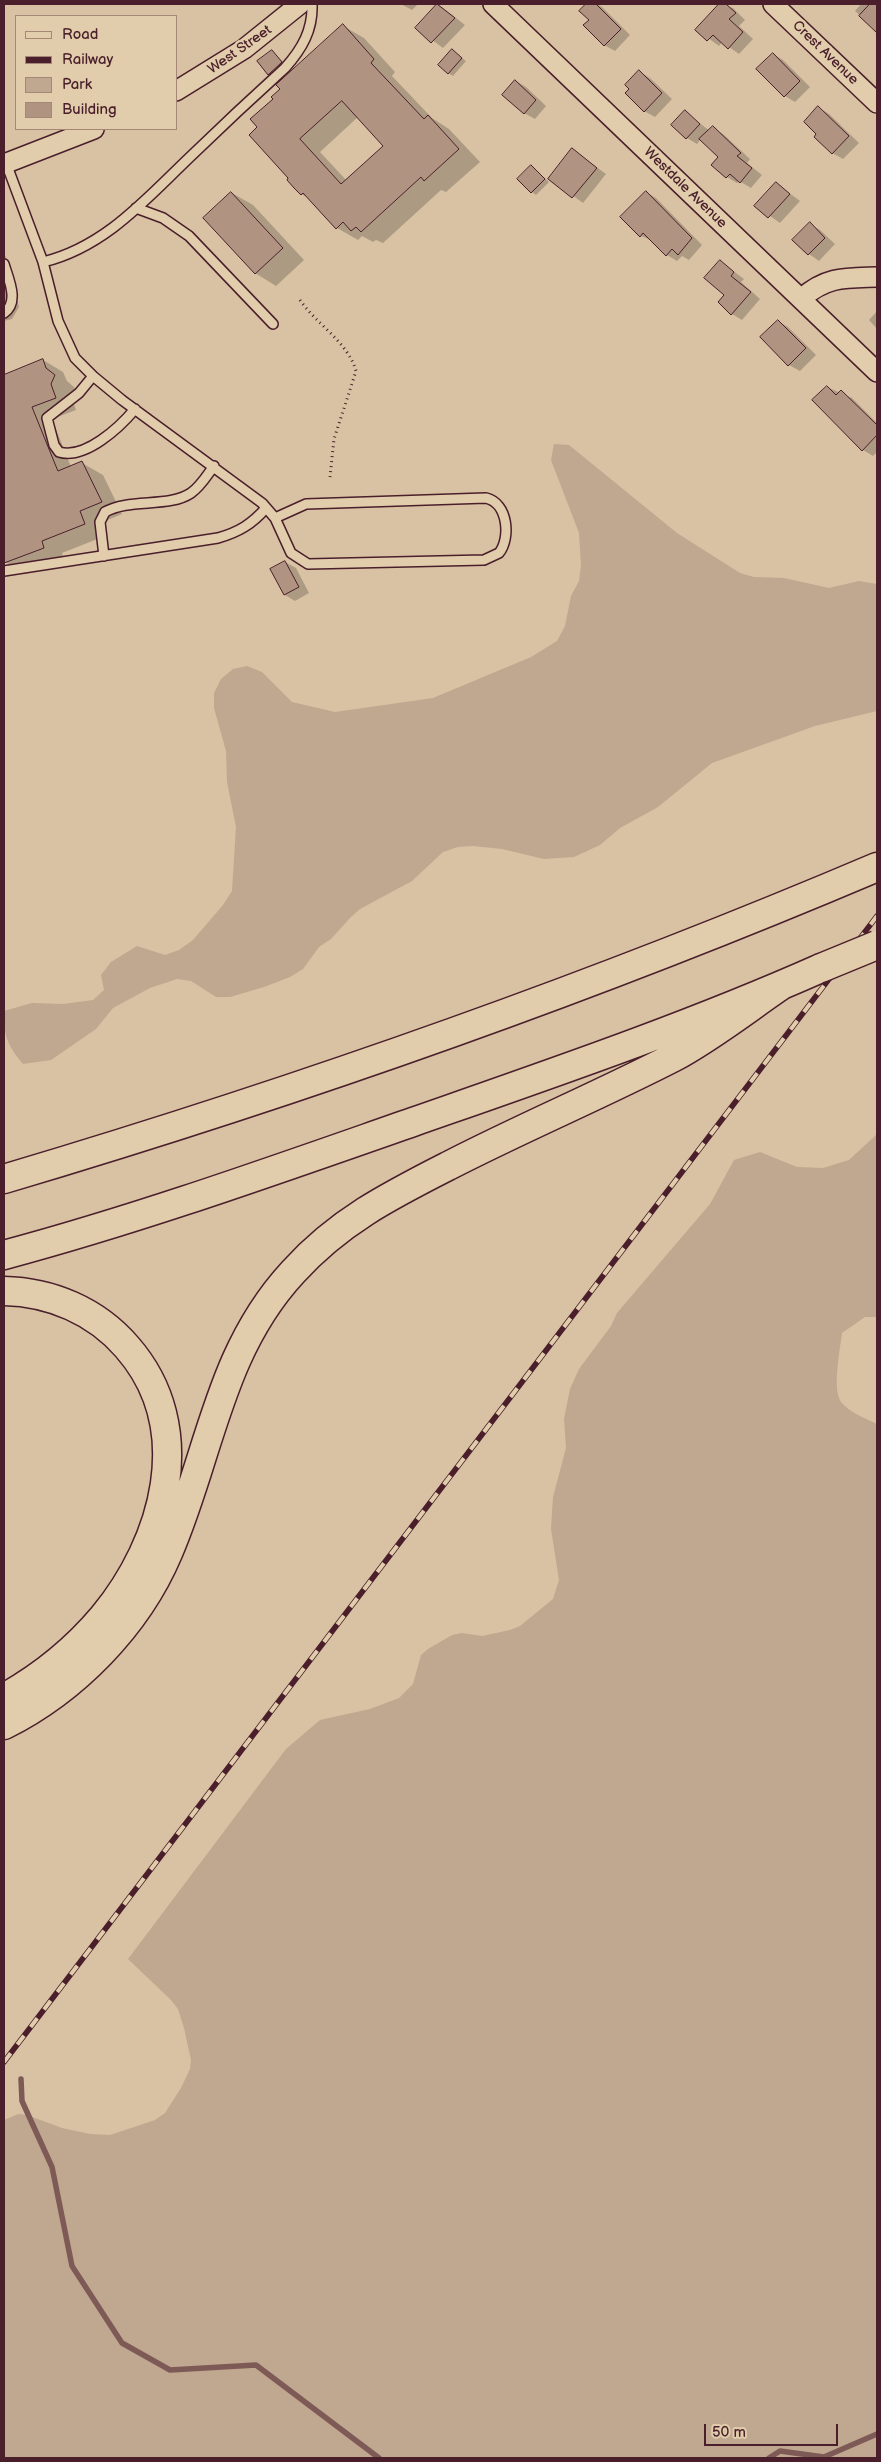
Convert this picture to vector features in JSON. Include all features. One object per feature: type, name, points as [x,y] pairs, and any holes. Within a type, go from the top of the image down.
[{"type":"highway","points":[[4,1179],[142,1138],[385,1058],[646,962],[877,867]]},
{"type":"highway","points":[[4,1255],[173,1204],[579,1063],[782,985],[877,945]]},
{"type":"highway","points":[[4,1725],[44,1701],[89,1665],[116,1636],[138,1605],[169,1552],[208,1430],[238,1352],[251,1328],[277,1290],[321,1243],[357,1215],[396,1192],[505,1137],[677,1056],[782,985]]},
{"type":"highway","points":[[4,1291],[28,1292],[70,1305],[96,1319],[119,1338],[138,1361],[155,1390],[165,1422],[167,1454],[166,1485],[158,1515],[143,1553],[125,1585],[103,1617],[78,1642],[45,1671],[4,1698]]},
{"type":"street","name":"West Street","points":[[178,90],[244,49],[300,4]]},
{"type":"street","name":"Westdale Avenue","points":[[493,4],[802,298],[877,372]]},
{"type":"street","name":"Crest Avenue","points":[[773,4],[877,103]]},
{"type":"street","points":[[5,163],[91,130]]},
{"type":"street","points":[[802,298],[814,287],[825,282],[877,277]]},
{"type":"lane","points":[[43,262],[66,257],[89,246],[136,208],[286,68],[297,55],[307,35],[312,4]]},
{"type":"lane","points":[[5,163],[43,262],[58,321],[75,358],[93,376],[135,409],[214,466],[266,508],[275,518],[291,553],[308,564],[488,559],[499,553],[504,542],[502,510],[494,501],[486,498],[306,504],[275,518]]},
{"type":"lane","points":[[136,208],[163,218],[190,236],[273,324]]},
{"type":"lane","points":[[4,264],[12,297],[11,305],[4,312]]},
{"type":"lane","points":[[93,376],[79,393],[47,418],[54,445],[59,452],[71,453],[98,442],[119,428],[135,409]]},
{"type":"lane","points":[[104,556],[100,522],[105,512],[118,507],[188,495],[199,486],[214,466]]},
{"type":"lane","points":[[4,571],[218,538],[235,533],[254,522],[266,508]]},
{"type":"path","points":[[300,300],[336,340],[351,360],[356,371],[334,439],[330,477]]},
{"type":"green space","points":[[554,444],[569,445],[677,533],[740,573],[754,577],[784,578],[829,588],[859,581],[877,584],[877,711],[815,726],[712,763],[658,807],[620,828],[600,845],[574,857],[544,859],[502,849],[473,846],[458,847],[443,852],[412,881],[360,909],[331,939],[319,947],[303,969],[290,977],[230,997],[216,997],[191,981],[177,979],[150,988],[113,1008],[96,1029],[51,1060],[23,1064],[13,1051],[8,1040],[4,1011],[32,1003],[63,1004],[93,1000],[104,990],[101,975],[111,962],[137,946],[165,955],[179,950],[193,940],[223,905],[232,891],[236,827],[227,782],[226,751],[214,708],[214,693],[221,679],[233,669],[247,666],[262,672],[292,702],[335,712],[433,698],[531,657],[557,641],[565,626],[571,596],[579,581],[581,565],[579,533],[551,460]]},
{"type":"green space","points":[[877,1134],[877,1317],[865,1317],[842,1333],[838,1359],[837,1388],[838,1396],[845,1406],[877,1424],[877,2458],[4,2458],[4,2120],[18,2114],[27,2115],[62,2128],[90,2134],[110,2135],[155,2120],[165,2113],[181,2088],[190,2069],[191,2060],[184,2028],[178,2009],[171,2000],[128,1959],[286,1749],[320,1720],[370,1709],[399,1698],[413,1684],[421,1655],[428,1649],[452,1635],[462,1633],[482,1636],[520,1626],[553,1599],[559,1580],[551,1529],[553,1497],[566,1448],[564,1419],[570,1389],[579,1369],[611,1326],[617,1313],[710,1204],[734,1160],[760,1152],[797,1167],[823,1168],[849,1160]]},
{"type":"building","points":[[437,4],[455,18],[431,43],[415,28]]},
{"type":"building","points":[[586,4],[596,4],[621,29],[604,46],[583,25],[589,20],[579,11]]},
{"type":"building","points":[[719,4],[726,4],[736,13],[729,19],[743,32],[728,49],[713,35],[707,41],[695,30]]},
{"type":"building","points":[[870,4],[877,4],[877,33],[859,16]]},
{"type":"building","points":[[343,24],[374,59],[371,63],[424,119],[428,115],[459,149],[424,181],[421,177],[361,232],[356,227],[351,231],[343,222],[336,229],[303,193],[301,195],[294,188],[287,180],[288,178],[249,135],[257,127],[250,119],[273,99],[271,97],[280,89],[276,85]],"holes":[[[342,101],[383,146],[341,184],[300,139]]]},
{"type":"building","points":[[452,49],[462,58],[448,74],[438,65]]},
{"type":"building","points":[[272,50],[282,62],[268,75],[257,61]]},
{"type":"building","points":[[773,53],[800,81],[784,97],[756,69]]},
{"type":"building","points":[[639,70],[662,93],[644,112],[625,93],[629,89],[625,85]]},
{"type":"building","points":[[515,80],[536,100],[524,114],[502,95]]},
{"type":"building","points":[[818,106],[849,136],[832,154],[814,137],[816,134],[804,122]]},
{"type":"building","points":[[685,110],[700,124],[686,139],[671,125]]},
{"type":"building","points":[[713,126],[741,153],[737,156],[752,168],[740,183],[730,174],[726,178],[711,165],[718,157],[699,139]]},
{"type":"building","points":[[572,148],[597,168],[572,198],[548,179]]},
{"type":"building","points":[[531,165],[545,179],[531,193],[517,179]]},
{"type":"building","points":[[776,182],[790,194],[768,218],[754,206]]},
{"type":"building","points":[[646,191],[692,238],[678,255],[672,249],[666,256],[643,233],[640,237],[620,217]]},
{"type":"building","points":[[231,192],[283,248],[255,274],[203,218]]},
{"type":"building","points":[[810,222],[825,238],[808,255],[792,240]]},
{"type":"building","points":[[720,260],[734,272],[731,276],[751,292],[731,315],[718,302],[724,295],[704,278]]},
{"type":"building","points":[[778,320],[806,348],[788,366],[760,337]]},
{"type":"building","points":[[43,359],[46,368],[55,375],[51,384],[56,398],[32,407],[55,464],[58,471],[82,461],[102,502],[80,511],[85,524],[42,541],[44,548],[4,563],[4,375]]},
{"type":"building","points":[[827,386],[836,395],[841,390],[877,425],[877,435],[862,451],[812,400]]},
{"type":"building","points":[[285,561],[299,587],[284,595],[270,569]]},
{"type":"waterway","points":[[21,2079],[22,2101],[52,2167],[72,2266],[122,2343],[170,2370],[256,2365],[379,2458]]},
{"type":"waterway","points":[[769,2458],[780,2451],[824,2457],[877,2434]]},
{"type":"railway","points":[[4,2062],[877,916]]}]
